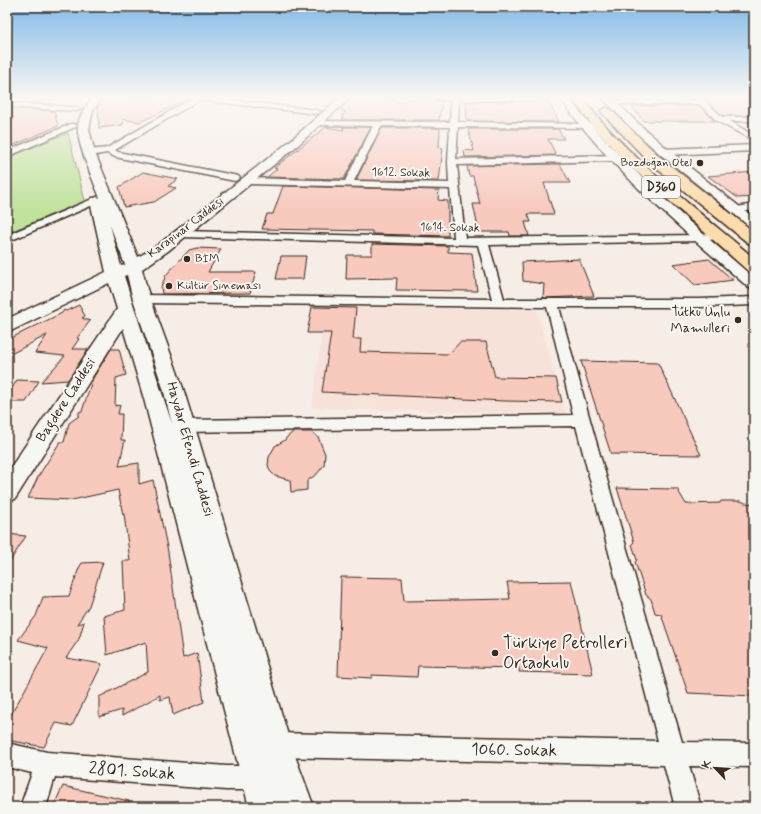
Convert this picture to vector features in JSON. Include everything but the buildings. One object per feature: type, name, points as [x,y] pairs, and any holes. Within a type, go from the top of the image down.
[{"type":"highway","name":"D360","points":[[604,136],[754,267]]},
{"type":"highway","name":"D360","points":[[630,136],[655,160],[754,240]]},
{"type":"main road","name":"Haydar Efendi Caddesi","points":[[79,136],[79,151],[123,265]]},
{"type":"main road","name":"Haydar Efendi Caddesi","points":[[88,136],[99,152],[154,399],[267,807]]},
{"type":"main road","name":"Karapınar Caddesi","points":[[7,312],[123,265],[241,180],[295,136]]},
{"type":"main road","name":"Karapınar Caddesi","points":[[7,326],[182,234],[241,180]]},
{"type":"main road","name":"Haydar Efendi Caddesi","points":[[134,304],[177,399],[183,426],[275,745],[296,807]]},
{"type":"main road","name":"Bagdere Caddesi","points":[[9,483],[134,304]]},
{"type":"street","points":[[7,154],[37,136]]},
{"type":"street","points":[[99,152],[128,136]]},
{"type":"street","name":"1612. Sokak","points":[[348,184],[372,136]]},
{"type":"street","points":[[453,136],[452,162],[460,241]]},
{"type":"street","points":[[599,136],[614,158],[700,238],[754,285]]},
{"type":"street","points":[[646,136],[754,224]]},
{"type":"street","points":[[664,152],[754,148]]},
{"type":"street","name":"1612. Sokak","points":[[99,152],[241,180],[454,186]]},
{"type":"street","points":[[452,162],[614,158]]},
{"type":"street","points":[[7,239],[97,200]]},
{"type":"street","points":[[735,210],[754,207]]},
{"type":"street","name":"1614. Sokak","points":[[182,234],[483,242],[700,238],[717,236]]},
{"type":"street","points":[[483,242],[499,303]]},
{"type":"street","points":[[134,304],[552,302],[701,303],[754,301]]},
{"type":"street","points":[[552,302],[582,420],[688,807]]},
{"type":"street","points":[[183,426],[582,420]]},
{"type":"street","name":"1060. Sokak","points":[[275,745],[754,755]]},
{"type":"street","name":"2801. Sokak","points":[[7,755],[47,764],[226,778],[258,778]]},
{"type":"street","points":[[33,807],[47,764]]},
{"type":"shaded area","points":[[325,306],[537,310],[566,415],[312,408]]},
{"type":"green space","points":[[61,136],[69,136],[85,201],[7,233],[7,158]]},
{"type":"place","name":"Bozdoğan Otel","points":[[700,163]]},
{"type":"place","name":"BİM","points":[[187,259]]},
{"type":"place","name":"Kültür Sineması","points":[[169,286]]},
{"type":"place","name":"Tutku Unlu Mamulleri","points":[[738,320]]},
{"type":"place","name":"Türkiye Petrolleri Ortaokulu","points":[[495,653]]}]
